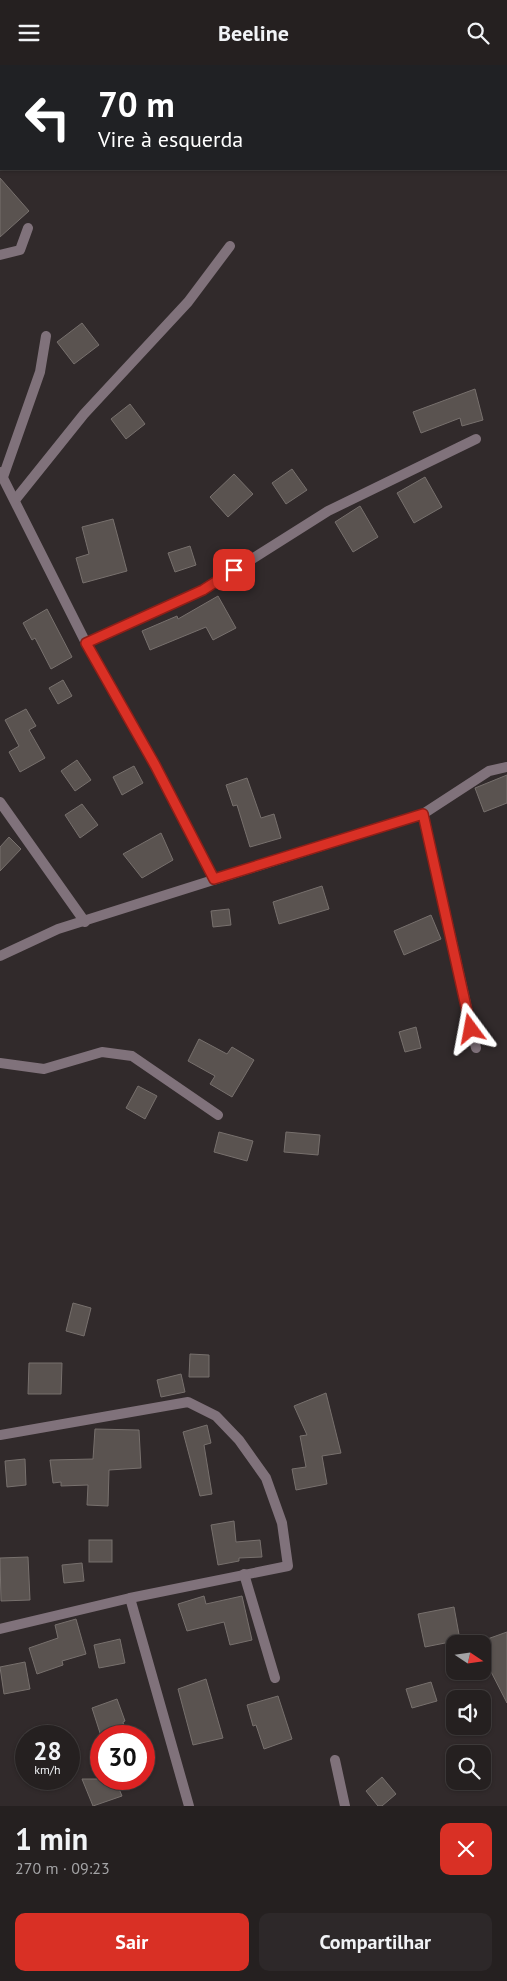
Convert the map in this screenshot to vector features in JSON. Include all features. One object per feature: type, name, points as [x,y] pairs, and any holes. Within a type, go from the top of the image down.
[{"type":"street","points":[[0,255],[20,250],[28,228]]},
{"type":"street","points":[[15,500],[84,414],[188,302],[230,246]]},
{"type":"street","points":[[46,336],[40,371],[1,475],[86,643],[155,765],[214,879]]},
{"type":"street","points":[[86,643],[203,590],[328,511],[476,439]]},
{"type":"street","points":[[0,956],[58,929],[423,814],[489,771],[507,767]]},
{"type":"street","points":[[0,802],[85,922]]},
{"type":"street","points":[[423,814],[476,1048]]},
{"type":"street","points":[[0,1063],[44,1069],[102,1052],[132,1056],[218,1115]]},
{"type":"street","points":[[0,1435],[188,1402],[216,1416],[239,1440],[266,1478],[282,1523],[288,1566],[130,1598],[0,1629]]},
{"type":"street","points":[[244,1574],[275,1678]]},
{"type":"street","points":[[130,1598],[189,1806]]},
{"type":"street","points":[[335,1760],[345,1806]]},
{"type":"building","points":[[0,178],[29,211],[0,237]]},
{"type":"building","points":[[82,323],[99,345],[74,364],[57,342]]},
{"type":"building","points":[[475,389],[483,420],[462,426],[460,418],[421,433],[413,412]]},
{"type":"building","points":[[130,404],[145,424],[126,439],[111,419]]},
{"type":"building","points":[[292,469],[307,490],[286,504],[272,483]]},
{"type":"building","points":[[234,474],[253,494],[228,517],[210,497]]},
{"type":"building","points":[[425,477],[442,507],[414,523],[397,493]]},
{"type":"building","points":[[360,506],[378,537],[353,552],[335,522]]},
{"type":"building","points":[[113,519],[127,571],[83,583],[76,558],[89,554],[82,527]]},
{"type":"building","points":[[190,546],[196,565],[175,572],[168,553]]},
{"type":"building","points":[[218,596],[236,628],[213,640],[206,627],[150,650],[142,631],[177,616],[178,619]]},
{"type":"building","points":[[47,609],[72,657],[51,669],[35,638],[32,640],[23,623]]},
{"type":"building","points":[[63,680],[72,696],[58,704],[49,688]]},
{"type":"building","points":[[26,709],[36,726],[29,730],[45,758],[20,772],[9,752],[19,746],[5,720]]},
{"type":"building","points":[[77,760],[91,780],[75,791],[61,771]]},
{"type":"building","points":[[134,766],[143,783],[122,795],[113,777]]},
{"type":"building","points":[[507,775],[507,803],[484,812],[475,788]]},
{"type":"building","points":[[247,778],[261,818],[274,814],[281,838],[250,847],[237,805],[233,806],[226,785]]},
{"type":"building","points":[[82,804],[98,825],[80,838],[65,815]]},
{"type":"building","points":[[161,833],[173,860],[142,878],[123,854]]},
{"type":"building","points":[[9,837],[21,849],[0,871],[0,847]]},
{"type":"building","points":[[322,886],[329,909],[279,924],[273,902]]},
{"type":"building","points":[[229,909],[231,925],[213,927],[211,911]]},
{"type":"building","points":[[431,915],[441,939],[404,955],[394,931]]},
{"type":"building","points":[[416,1027],[421,1048],[405,1052],[399,1032]]},
{"type":"building","points":[[199,1039],[227,1054],[232,1047],[254,1060],[232,1097],[210,1084],[215,1076],[188,1061]]},
{"type":"building","points":[[138,1086],[157,1096],[145,1119],[126,1108]]},
{"type":"building","points":[[219,1132],[253,1141],[247,1161],[214,1152]]},
{"type":"building","points":[[286,1132],[320,1135],[318,1155],[284,1152]]},
{"type":"building","points":[[73,1303],[91,1308],[84,1336],[66,1331]]},
{"type":"building","points":[[190,1354],[209,1355],[209,1377],[189,1377]]},
{"type":"building","points":[[29,1363],[62,1363],[61,1394],[28,1394]]},
{"type":"building","points":[[181,1374],[185,1392],[161,1397],[157,1380]]},
{"type":"building","points":[[326,1393],[341,1453],[322,1456],[327,1484],[296,1490],[292,1469],[306,1467],[300,1436],[307,1435],[294,1406]]},
{"type":"building","points":[[207,1425],[211,1443],[204,1445],[212,1494],[200,1496],[183,1432]]},
{"type":"building","points":[[95,1429],[139,1430],[141,1468],[109,1470],[108,1506],[87,1505],[88,1485],[61,1486],[61,1482],[53,1483],[50,1460],[93,1459]]},
{"type":"building","points":[[25,1459],[26,1485],[7,1487],[5,1461]]},
{"type":"building","points":[[234,1521],[236,1542],[260,1540],[262,1557],[239,1558],[239,1561],[218,1565],[211,1525]]},
{"type":"building","points":[[89,1540],[112,1540],[112,1562],[89,1562]]},
{"type":"building","points":[[28,1557],[30,1600],[1,1601],[0,1558]]},
{"type":"building","points":[[82,1563],[84,1581],[64,1583],[62,1565]]},
{"type":"building","points":[[204,1596],[206,1604],[242,1596],[252,1640],[230,1645],[224,1622],[187,1631],[178,1604]]},
{"type":"building","points":[[454,1607],[459,1635],[446,1635],[446,1643],[425,1647],[418,1614]]},
{"type":"building","points":[[76,1619],[86,1654],[62,1661],[63,1665],[37,1674],[29,1648],[58,1638],[55,1625]]},
{"type":"building","points":[[507,1632],[507,1703],[491,1672],[491,1638]]},
{"type":"building","points":[[120,1639],[125,1663],[99,1668],[94,1645]]},
{"type":"building","points":[[25,1662],[30,1689],[4,1694],[0,1667]]},
{"type":"building","points":[[206,1679],[223,1738],[193,1745],[178,1689]]},
{"type":"building","points":[[431,1682],[437,1701],[412,1708],[406,1689]]},
{"type":"building","points":[[278,1696],[292,1739],[264,1749],[256,1725],[253,1726],[247,1705]]},
{"type":"building","points":[[117,1699],[125,1721],[123,1722],[124,1725],[97,1725],[92,1708]]},
{"type":"building","points":[[382,1777],[396,1794],[382,1806],[378,1806],[366,1791]]},
{"type":"building","points":[[82,1779],[90,1779],[90,1790],[120,1790],[122,1796],[93,1806]]},
{"type":"route","points":[[234,570],[203,590],[86,643],[155,765],[214,879],[423,814],[471,1029]]}]
